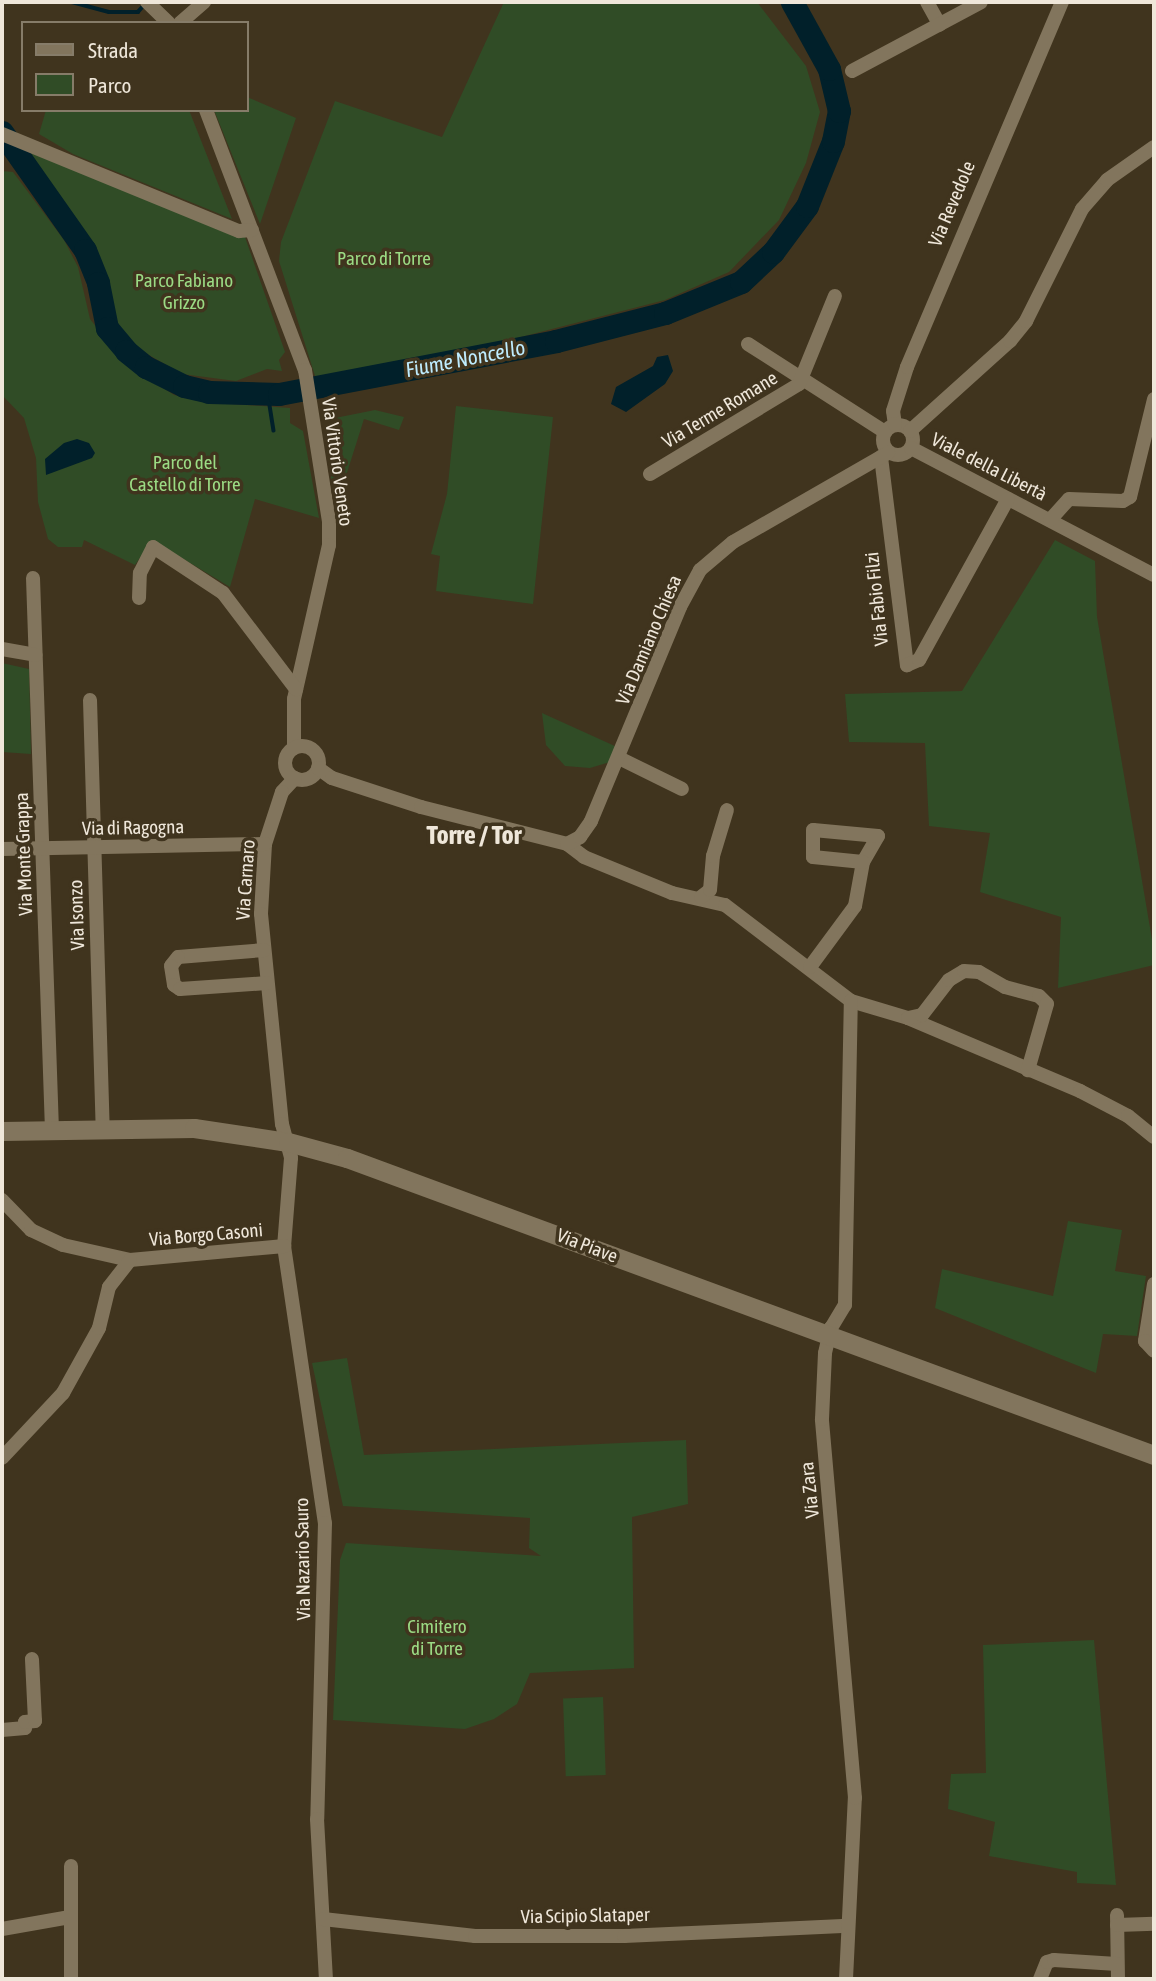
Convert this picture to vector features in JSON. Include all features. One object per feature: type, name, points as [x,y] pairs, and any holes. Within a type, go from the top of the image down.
[{"type":"street","points":[[182,21],[204,2]]},
{"type":"street","points":[[927,2],[940,25]]},
{"type":"street","points":[[852,71],[981,2]]},
{"type":"street","name":"Via Revedole","points":[[890,428],[906,367],[1062,2]]},
{"type":"street","points":[[153,6],[167,21]]},
{"type":"street","name":"Via Vittorio Veneto","points":[[207,112],[305,370],[329,545],[296,689],[294,748],[285,764],[295,778]]},
{"type":"street","points":[[8,135],[239,231],[251,230]]},
{"type":"street","points":[[910,431],[1010,341],[1026,321],[1082,209],[1107,180],[1154,147]]},
{"type":"street","name":"Via Terme Romane","points":[[650,474],[794,389],[802,379],[835,296]]},
{"type":"street","points":[[748,344],[802,379],[890,428],[910,431]]},
{"type":"street","name":"Viale della Libertà","points":[[1050,520],[1069,499],[1123,501],[1130,497],[1154,399]]},
{"type":"street","points":[[890,428],[882,443],[885,455],[900,456],[911,448],[910,431]]},
{"type":"street","name":"Viale della Libertà","points":[[911,448],[1154,575]]},
{"type":"street","name":"Via Fabio Filzi","points":[[885,455],[907,665],[919,660],[1008,499]]},
{"type":"street","name":"Via Damiano Chiesa","points":[[567,844],[586,829],[619,758],[680,607],[700,570],[733,542],[885,455]]},
{"type":"street","points":[[139,598],[140,573],[153,547],[223,593],[296,689]]},
{"type":"street","name":"Via Monte Grappa","points":[[33,578],[52,1129]]},
{"type":"street","points":[[2,649],[35,655]]},
{"type":"street","name":"Via Isonzo","points":[[90,700],[103,1128]]},
{"type":"street","points":[[294,748],[313,750],[318,768],[332,778],[450,816],[567,844],[583,857],[651,885],[701,897],[735,911],[851,1001],[908,1018],[1105,1103],[1154,1137]]},
{"type":"street","points":[[619,758],[682,789]]},
{"type":"street","points":[[295,778],[309,778],[318,768]]},
{"type":"street","name":"Via Carnaro","points":[[288,1142],[282,1124],[261,914],[265,844],[282,792],[295,778]]},
{"type":"street","points":[[701,897],[710,890],[713,856],[727,810]]},
{"type":"street","name":"Via di Ragogna","points":[[2,849],[265,844]]},
{"type":"street","points":[[810,967],[855,906],[863,862]]},
{"type":"street","points":[[264,950],[178,957],[171,966],[173,982],[180,989],[267,983]]},
{"type":"street","points":[[908,1018],[922,1015],[949,980],[964,971],[979,972],[1005,987],[1039,996],[1047,1004],[1028,1070]]},
{"type":"street","name":"Via Zara","points":[[846,1979],[855,1798],[822,1419],[828,1334],[845,1305],[851,1001]]},
{"type":"street","name":"Via Piave","points":[[2,1131],[194,1128],[288,1142],[390,1171],[1154,1455]]},
{"type":"street","name":"Via Nazario Sauro","points":[[288,1142],[284,1246],[325,1523],[317,1819],[326,1979]]},
{"type":"street","name":"Via Borgo Casoni","points":[[2,1200],[31,1230],[63,1245],[130,1260],[284,1246]]},
{"type":"street","name":"Via Borgo Casoni","points":[[2,1458],[63,1393],[99,1328],[109,1287],[130,1260]]},
{"type":"street","points":[[1154,1284],[1145,1336],[1154,1351]]},
{"type":"street","points":[[2,1730],[25,1728],[25,1722],[35,1721],[32,1659]]},
{"type":"street","points":[[71,1866],[71,1979]]},
{"type":"street","points":[[2,1929],[70,1917]]},
{"type":"street","name":"Via Scipio Slataper","points":[[323,1919],[475,1936],[624,1936],[848,1926]]},
{"type":"street","points":[[1040,1979],[1047,1962],[1054,1960],[1118,1972],[1117,1920],[1154,1924]]},
{"type":"green space","name":"Parco di Torre","points":[[504,2],[757,2],[806,66],[820,112],[806,163],[779,220],[729,272],[665,300],[501,342],[316,379],[279,261],[281,242],[335,101],[442,137]]},
{"type":"green space","points":[[248,97],[296,118],[260,224],[215,112],[248,112]]},
{"type":"green space","points":[[45,112],[190,112],[232,219],[73,154],[39,134]]},
{"type":"green space","name":"Parco Fabiano Grizzo","points":[[19,146],[245,237],[285,352],[279,360],[282,371],[267,369],[236,381],[182,374],[130,344],[114,325],[100,265],[88,242]]},
{"type":"green space","name":"Parco del Castello di Torre","points":[[2,171],[13,172],[64,240],[78,267],[90,319],[111,346],[145,376],[174,395],[203,402],[290,408],[290,423],[303,431],[319,518],[255,499],[230,587],[152,540],[135,565],[84,540],[82,547],[58,547],[48,539],[38,502],[36,458],[24,418],[2,395]]},
{"type":"green space","points":[[456,406],[553,417],[533,604],[436,591],[440,556],[431,554],[447,494]]},
{"type":"green space","points":[[375,410],[404,417],[399,430],[364,419],[345,479],[331,479],[330,419]]},
{"type":"green space","points":[[1055,540],[1095,561],[1097,617],[1154,951],[1154,965],[1058,988],[1061,917],[980,892],[990,833],[929,826],[925,743],[849,742],[845,694],[962,691]]},
{"type":"green space","points":[[2,663],[29,669],[31,754],[2,752]]},
{"type":"green space","points":[[542,713],[617,747],[610,762],[590,768],[565,766],[546,745]]},
{"type":"green space","points":[[1068,1221],[1122,1230],[1115,1271],[1146,1276],[1137,1336],[1103,1334],[1096,1373],[935,1308],[942,1269],[1053,1296]]},
{"type":"green space","name":"Cimitero di Torre","points":[[347,1358],[364,1455],[686,1440],[688,1504],[632,1517],[634,1668],[530,1673],[517,1704],[494,1719],[465,1729],[333,1720],[340,1560],[346,1543],[541,1556],[529,1548],[530,1518],[343,1506],[312,1363]]},
{"type":"green space","points":[[1094,1640],[1116,1885],[1077,1883],[1077,1872],[989,1856],[995,1822],[948,1809],[951,1774],[986,1773],[983,1645]]},
{"type":"green space","points":[[603,1697],[606,1775],[566,1776],[563,1698]]},
{"type":"water","points":[[668,355],[673,371],[665,384],[626,412],[611,404],[616,387],[653,366],[657,357]]},
{"type":"water","points":[[77,439],[89,443],[95,453],[92,458],[46,475],[45,459],[64,443]]},
{"type":"waterway","points":[[72,2],[109,12],[138,12],[145,4]]},
{"type":"waterway","name":"Fiume Noncello","points":[[2,132],[85,250],[98,283],[107,328],[126,351],[146,367],[184,386],[209,392],[279,394],[556,341],[665,313],[741,282],[773,252],[807,206],[833,141],[839,111],[829,69],[792,2]]},
{"type":"waterway","points":[[268,393],[274,431]]},
{"type":"district","name":"Torre / Tor","points":[[474,836]]}]
